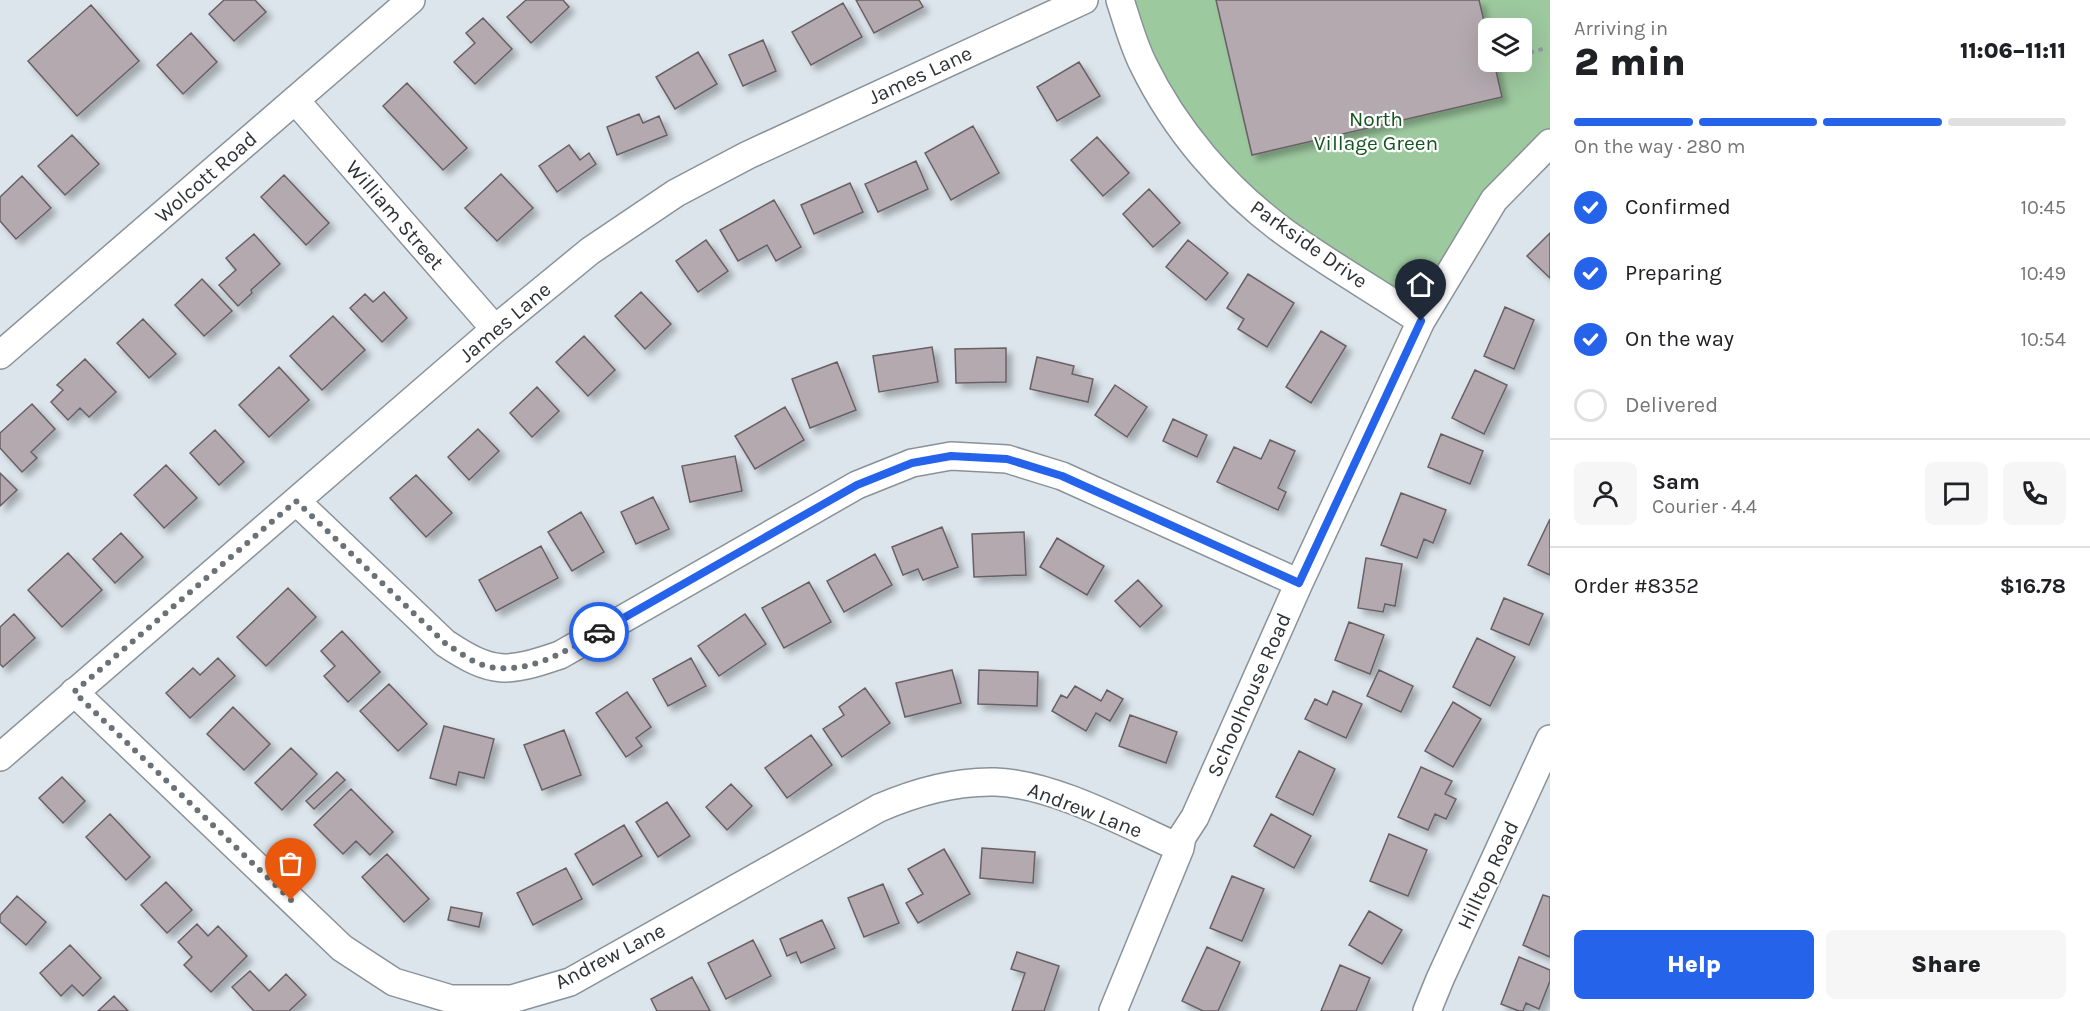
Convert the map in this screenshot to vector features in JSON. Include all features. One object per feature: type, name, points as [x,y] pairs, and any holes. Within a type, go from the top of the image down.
[{"type":"street","name":"Wolcott Road","points":[[0,355],[411,0]]},
{"type":"street","name":"James Lane","points":[[0,757],[495,329],[590,250],[676,193],[748,154],[1084,0]]},
{"type":"street","name":"Parkside Drive","points":[[1120,0],[1143,63],[1171,113],[1202,155],[1244,198],[1283,231],[1421,321]]},
{"type":"street","name":"William Street","points":[[295,100],[495,329]]},
{"type":"street","name":"Schoolhouse Road","points":[[1113,1011],[1180,848],[1182,837],[1195,817],[1299,583],[1421,321],[1494,200],[1550,143]]},
{"type":"street","points":[[296,501],[445,643],[469,659],[489,667],[526,666],[560,654],[857,485],[912,463],[951,456],[1007,459],[1062,476],[1299,583]]},
{"type":"street","name":"Andrew Lane","points":[[74,692],[342,948],[394,982],[452,999],[512,999],[570,982],[879,808],[911,794],[941,786],[994,782],[1030,787],[1079,804],[1180,848]]},
{"type":"street","name":"Hilltop Road","points":[[1427,1011],[1550,739]]},
{"type":"path","points":[[1532,52],[1546,48]]},
{"type":"green space","name":"North Village Green","points":[[1119,0],[1550,0],[1550,143],[1423,315],[1282,228],[1204,157]]},
{"type":"building","points":[[224,0],[255,0],[266,12],[234,41],[209,14]]},
{"type":"building","points":[[526,0],[563,0],[569,7],[531,43],[507,17]]},
{"type":"building","points":[[856,0],[919,0],[923,7],[874,33]]},
{"type":"building","points":[[1216,0],[1479,0],[1483,18],[1478,18],[1478,72],[1496,72],[1502,97],[1252,155]]},
{"type":"building","points":[[843,3],[862,37],[811,65],[792,32]]},
{"type":"building","points":[[91,5],[139,61],[77,116],[28,61]]},
{"type":"building","points":[[483,18],[512,49],[475,84],[454,62],[475,43],[466,33]]},
{"type":"building","points":[[191,33],[217,62],[183,94],[157,65]]},
{"type":"building","points":[[763,40],[776,71],[743,86],[729,55]]},
{"type":"building","points":[[698,52],[717,84],[675,109],[656,77]]},
{"type":"building","points":[[1079,62],[1100,96],[1057,121],[1037,87]]},
{"type":"building","points":[[407,83],[467,148],[443,170],[383,106]]},
{"type":"building","points":[[639,114],[643,123],[659,116],[667,135],[617,155],[607,127]]},
{"type":"building","points":[[973,126],[999,173],[951,200],[925,153]]},
{"type":"building","points":[[72,135],[99,164],[65,195],[38,166]]},
{"type":"building","points":[[1097,137],[1129,173],[1103,196],[1071,160]]},
{"type":"building","points":[[569,145],[580,160],[589,153],[596,164],[557,192],[539,166]]},
{"type":"building","points":[[916,161],[928,189],[878,212],[865,184]]},
{"type":"building","points":[[501,174],[533,208],[497,241],[465,208]]},
{"type":"building","points":[[284,175],[329,223],[306,245],[261,197]]},
{"type":"building","points":[[22,176],[51,208],[16,239],[0,221],[0,197]]},
{"type":"building","points":[[850,183],[863,212],[814,234],[801,205]]},
{"type":"building","points":[[1149,189],[1180,223],[1153,247],[1123,214]]},
{"type":"building","points":[[774,200],[801,247],[776,261],[767,245],[738,261],[720,230]]},
{"type":"building","points":[[1550,233],[1550,278],[1527,256]]},
{"type":"building","points":[[254,234],[280,264],[251,290],[252,293],[238,306],[219,285],[236,270],[226,258]]},
{"type":"building","points":[[706,240],[728,271],[698,292],[676,261]]},
{"type":"building","points":[[1188,240],[1228,273],[1206,300],[1166,267]]},
{"type":"building","points":[[1248,274],[1294,303],[1267,347],[1238,329],[1244,319],[1227,308]]},
{"type":"building","points":[[202,279],[232,311],[204,336],[175,305]]},
{"type":"building","points":[[384,292],[407,318],[382,342],[350,308],[365,294],[373,302]]},
{"type":"building","points":[[641,292],[671,324],[645,349],[615,316]]},
{"type":"building","points":[[1505,307],[1534,320],[1514,369],[1484,356]]},
{"type":"building","points":[[333,316],[365,350],[322,390],[290,356]]},
{"type":"building","points":[[143,319],[176,354],[149,378],[117,343]]},
{"type":"building","points":[[1321,331],[1346,346],[1311,403],[1286,387]]},
{"type":"building","points":[[584,336],[615,370],[588,396],[556,362]]},
{"type":"building","points":[[932,347],[938,382],[879,392],[873,356]]},
{"type":"building","points":[[1006,348],[1006,382],[956,383],[955,349]]},
{"type":"building","points":[[1037,357],[1074,366],[1072,374],[1093,379],[1088,402],[1030,389]]},
{"type":"building","points":[[85,359],[116,392],[89,417],[80,408],[68,420],[51,402],[63,390],[57,385]]},
{"type":"building","points":[[837,362],[856,410],[810,428],[792,379]]},
{"type":"building","points":[[279,367],[309,400],[269,437],[239,405]]},
{"type":"building","points":[[1475,370],[1507,385],[1484,434],[1452,418]]},
{"type":"building","points":[[1115,385],[1147,407],[1127,437],[1095,415]]},
{"type":"building","points":[[537,387],[559,411],[532,437],[510,413]]},
{"type":"building","points":[[32,404],[55,429],[31,452],[37,458],[22,472],[0,448],[0,433]]},
{"type":"building","points":[[785,407],[804,440],[755,469],[735,436]]},
{"type":"building","points":[[1173,419],[1207,435],[1197,457],[1163,441]]},
{"type":"building","points":[[478,429],[499,451],[469,480],[448,457]]},
{"type":"building","points":[[215,430],[244,462],[219,485],[190,453]]},
{"type":"building","points":[[1441,434],[1483,451],[1470,484],[1428,467]]},
{"type":"building","points":[[1270,440],[1295,451],[1278,488],[1286,492],[1278,510],[1217,482],[1234,447],[1261,459]]},
{"type":"building","points":[[735,456],[742,491],[690,502],[682,466]]},
{"type":"building","points":[[166,465],[197,498],[164,528],[134,495]]},
{"type":"building","points":[[0,473],[17,490],[0,506]]},
{"type":"building","points":[[416,475],[452,513],[426,537],[390,498]]},
{"type":"building","points":[[1401,493],[1446,510],[1433,543],[1424,539],[1417,558],[1381,545]]},
{"type":"building","points":[[653,497],[669,529],[636,544],[621,512]]},
{"type":"building","points":[[581,512],[604,552],[572,571],[548,532]]},
{"type":"building","points":[[1550,519],[1550,575],[1528,565]]},
{"type":"building","points":[[942,527],[958,567],[923,580],[918,569],[903,575],[892,547]]},
{"type":"building","points":[[1024,532],[1026,575],[974,577],[972,534]]},
{"type":"building","points":[[121,533],[143,557],[115,583],[93,559]]},
{"type":"building","points":[[1057,538],[1104,566],[1087,595],[1040,567]]},
{"type":"building","points":[[541,546],[558,578],[496,611],[479,580]]},
{"type":"building","points":[[68,553],[102,590],[62,627],[28,590]]},
{"type":"building","points":[[875,554],[892,585],[844,612],[827,581]]},
{"type":"building","points":[[1366,558],[1402,564],[1395,606],[1385,604],[1383,612],[1358,608]]},
{"type":"building","points":[[1138,580],[1162,606],[1140,627],[1115,601]]},
{"type":"building","points":[[809,582],[831,622],[784,648],[762,608]]},
{"type":"building","points":[[288,588],[316,617],[266,666],[237,637]]},
{"type":"building","points":[[1504,598],[1543,614],[1529,645],[1491,629]]},
{"type":"building","points":[[14,614],[35,638],[3,667],[0,664],[0,627]]},
{"type":"building","points":[[745,614],[766,644],[719,676],[698,646]]},
{"type":"building","points":[[1349,622],[1384,635],[1370,674],[1335,660]]},
{"type":"building","points":[[342,631],[380,672],[348,702],[324,676],[335,666],[321,651]]},
{"type":"building","points":[[1477,638],[1515,657],[1490,706],[1453,687]]},
{"type":"building","points":[[218,658],[235,676],[190,718],[166,693],[193,668],[200,675]]},
{"type":"building","points":[[691,658],[706,686],[668,706],[653,679]]},
{"type":"building","points":[[952,670],[961,703],[905,717],[896,683]]},
{"type":"building","points":[[979,670],[1038,672],[1037,706],[978,704]]},
{"type":"building","points":[[1379,670],[1413,686],[1401,712],[1367,696]]},
{"type":"building","points":[[389,684],[427,724],[398,751],[360,711]]},
{"type":"building","points":[[1075,686],[1101,701],[1107,690],[1123,699],[1110,721],[1096,713],[1086,731],[1052,711],[1061,695],[1067,698]]},
{"type":"building","points":[[865,688],[890,723],[842,757],[823,729],[844,715],[839,707]]},
{"type":"building","points":[[1333,691],[1362,704],[1346,738],[1305,719],[1315,699],[1327,705]]},
{"type":"building","points":[[627,692],[651,727],[636,738],[642,746],[626,757],[596,713]]},
{"type":"building","points":[[1453,702],[1481,719],[1453,767],[1425,751]]},
{"type":"building","points":[[233,707],[270,744],[244,770],[207,734]]},
{"type":"building","points":[[1130,715],[1177,732],[1166,763],[1119,746]]},
{"type":"building","points":[[444,726],[494,739],[484,778],[459,772],[456,785],[430,778]]},
{"type":"building","points":[[564,730],[581,775],[542,790],[524,745]]},
{"type":"building","points":[[811,735],[832,765],[787,798],[765,768]]},
{"type":"building","points":[[291,748],[317,774],[282,810],[255,783]]},
{"type":"building","points":[[1299,751],[1335,769],[1313,815],[1276,797]]},
{"type":"building","points":[[1421,767],[1452,781],[1445,794],[1456,799],[1446,819],[1435,814],[1428,830],[1398,817]]},
{"type":"building","points":[[337,772],[345,780],[314,809],[306,801]]},
{"type":"building","points":[[62,777],[85,801],[63,823],[39,798]]},
{"type":"building","points":[[731,784],[752,806],[727,830],[706,807]]},
{"type":"building","points":[[351,789],[393,832],[370,855],[356,841],[343,854],[314,825]]},
{"type":"building","points":[[667,802],[690,836],[658,857],[636,822]]},
{"type":"building","points":[[110,814],[150,857],[126,880],[86,837]]},
{"type":"building","points":[[1271,814],[1311,836],[1294,868],[1254,846]]},
{"type":"building","points":[[624,825],[642,856],[593,885],[575,854]]},
{"type":"building","points":[[1389,834],[1427,850],[1408,896],[1370,881]]},
{"type":"building","points":[[982,848],[1035,852],[1033,883],[980,878]]},
{"type":"building","points":[[944,849],[970,894],[918,923],[906,903],[923,894],[908,869]]},
{"type":"building","points":[[387,854],[429,899],[404,922],[362,877]]},
{"type":"building","points":[[566,868],[582,899],[533,925],[517,893]]},
{"type":"building","points":[[1232,876],[1264,889],[1242,941],[1210,928]]},
{"type":"building","points":[[166,882],[192,910],[167,933],[141,905]]},
{"type":"building","points":[[883,884],[899,923],[864,937],[848,898]]},
{"type":"building","points":[[1543,895],[1550,897],[1550,957],[1523,945]]},
{"type":"building","points":[[17,896],[46,922],[26,945],[0,922],[0,915]]},
{"type":"building","points":[[451,907],[482,913],[479,927],[448,920]]},
{"type":"building","points":[[1369,911],[1402,930],[1382,964],[1349,945]]},
{"type":"building","points":[[822,920],[835,948],[801,963],[796,952],[787,956],[780,939]]},
{"type":"building","points":[[197,924],[208,936],[218,926],[247,956],[211,992],[184,965],[192,957],[178,942]]},
{"type":"building","points":[[753,940],[771,976],[726,999],[708,963]]},
{"type":"building","points":[[70,945],[101,978],[83,996],[72,985],[61,996],[40,973]]},
{"type":"building","points":[[1207,947],[1240,962],[1218,1011],[1203,1011],[1182,1001]]},
{"type":"building","points":[[1017,952],[1059,966],[1044,1011],[1012,1011],[1025,973],[1011,969]]},
{"type":"building","points":[[1519,957],[1550,970],[1550,981],[1539,1009],[1526,1003],[1523,1011],[1519,1011],[1501,1004]]},
{"type":"building","points":[[1340,965],[1370,978],[1356,1011],[1321,1011]]},
{"type":"building","points":[[250,971],[269,991],[286,974],[306,995],[289,1011],[254,1011],[232,987]]},
{"type":"building","points":[[692,977],[710,1011],[657,1011],[651,999]]},
{"type":"building","points":[[114,996],[128,1011],[98,1011]]},
{"type":"way so far","points":[[291,900],[74,692],[296,501],[445,643],[469,659],[489,667],[526,666],[560,654],[599,632]]},
{"type":"route","points":[[599,632],[857,485],[912,463],[951,456],[1007,459],[1062,476],[1299,583],[1421,321]]}]
